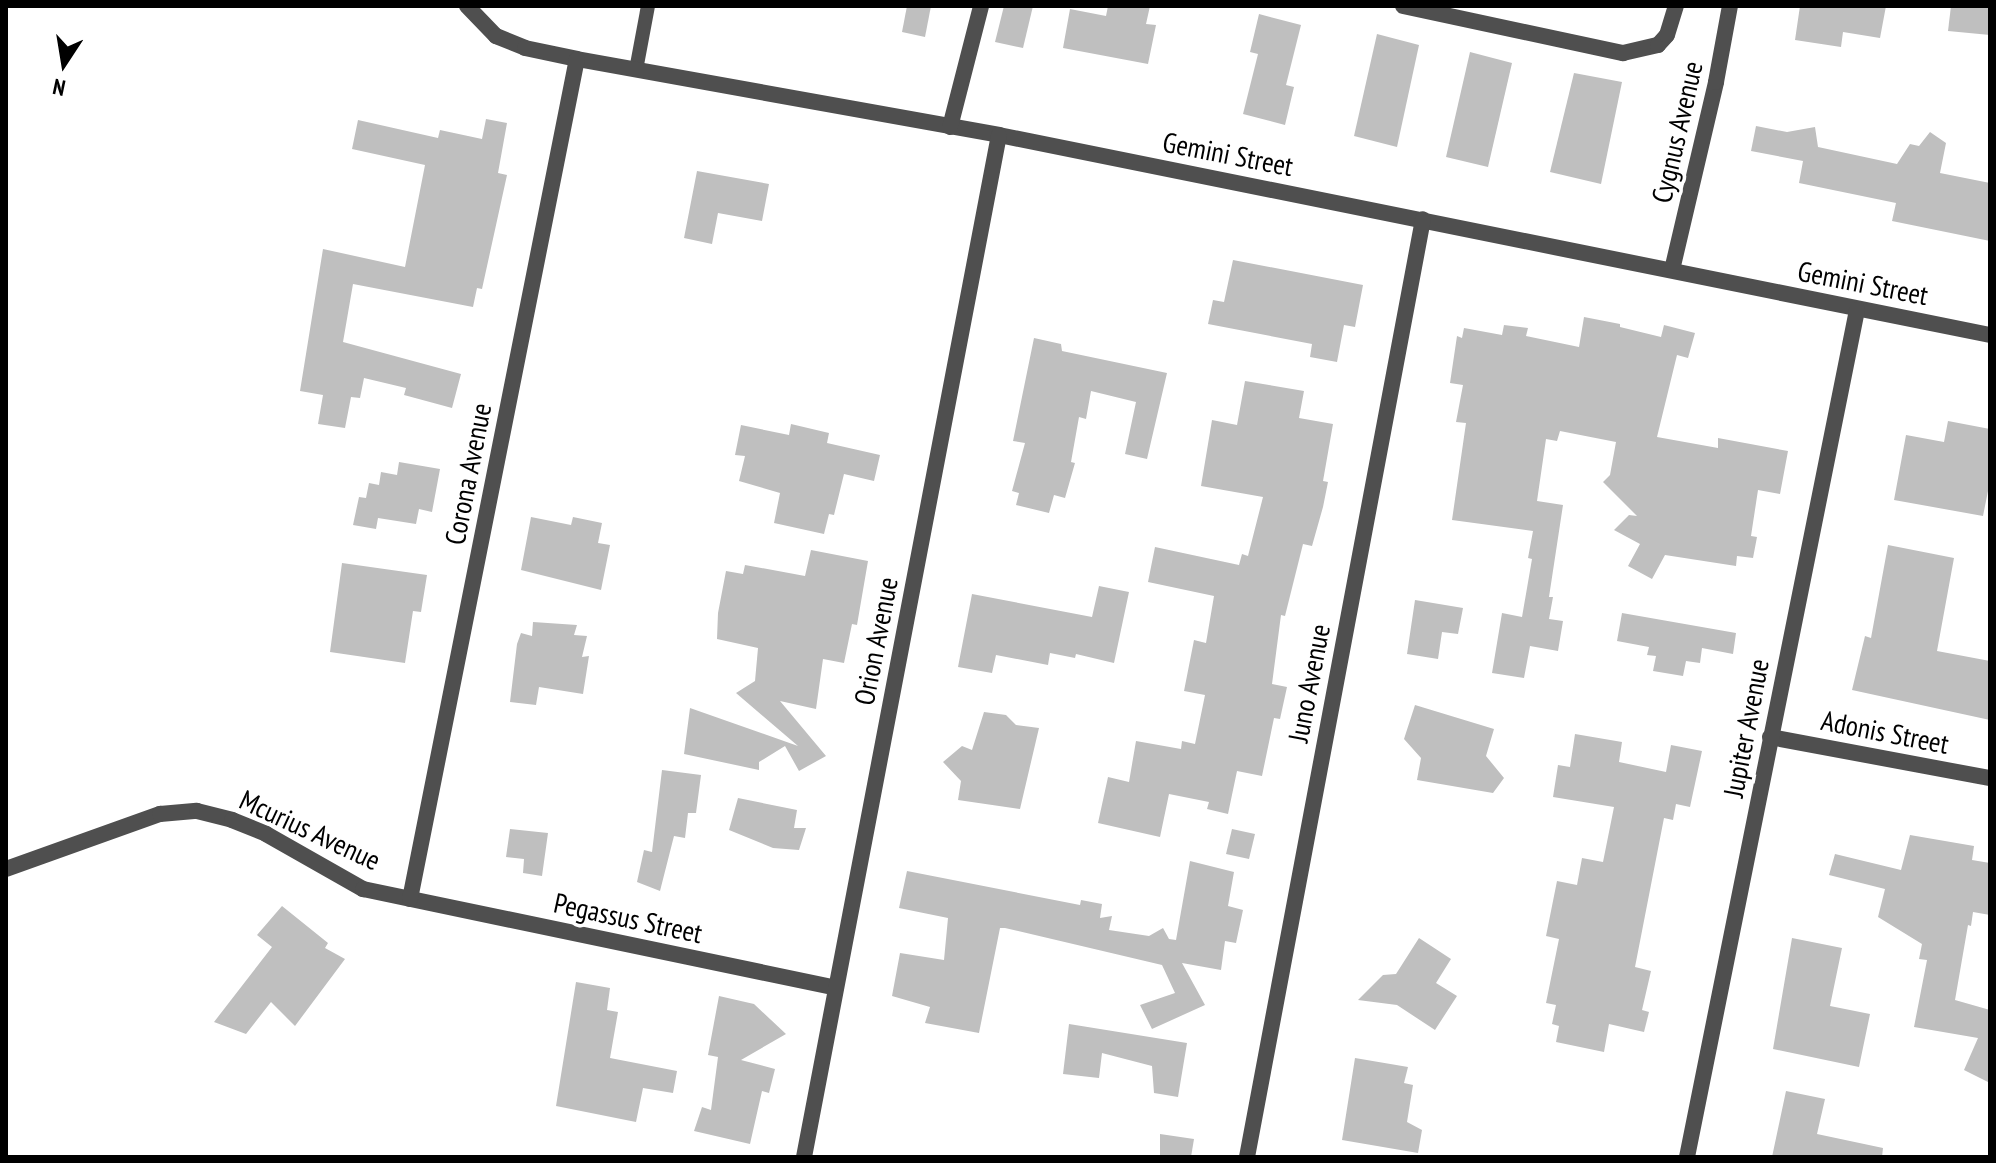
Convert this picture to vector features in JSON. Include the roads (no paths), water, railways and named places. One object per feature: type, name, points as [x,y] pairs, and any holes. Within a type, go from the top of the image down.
[{"type":"street","name":"Gemini Street","points":[[467,6],[496,36],[525,48],[999,135],[1990,335]]},
{"type":"street","points":[[950,127],[981,6]]},
{"type":"street","points":[[1403,6],[1623,53],[1658,45],[1667,35],[1676,6]]},
{"type":"street","name":"Cygnus Avenue","points":[[1672,270],[1716,82],[1730,6]]},
{"type":"street","name":"Corona Avenue","points":[[410,899],[577,59]]},
{"type":"street","name":"Orion Avenue","points":[[804,1157],[999,135]]},
{"type":"street","name":"Juno Avenue","points":[[1247,1157],[1423,219]]},
{"type":"street","name":"Jupiter Avenue","points":[[1687,1157],[1857,310]]},
{"type":"street","name":"Adonis Street","points":[[1770,737],[1990,778]]},
{"type":"street","name":"Mcurius Avenue","points":[[6,869],[160,814],[197,811],[232,820],[266,834],[363,889],[410,899]]},
{"type":"street","name":"Pegassus Street","points":[[410,899],[836,988]]},
{"type":"lane","points":[[636,70],[648,6]]}]
